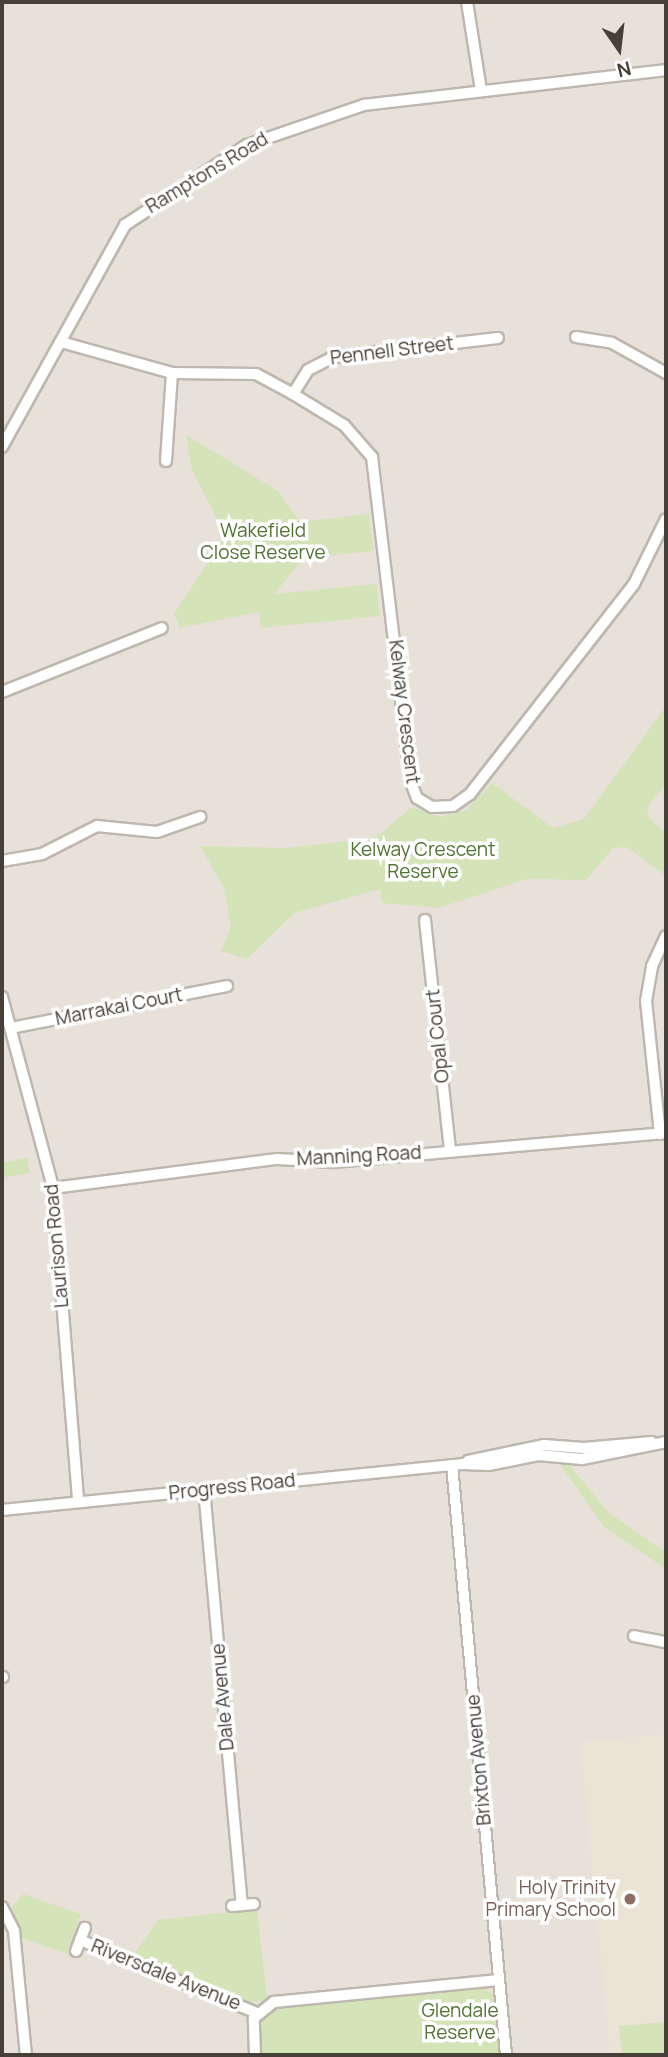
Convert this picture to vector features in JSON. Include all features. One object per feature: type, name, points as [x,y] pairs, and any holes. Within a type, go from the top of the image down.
[{"type":"street","points":[[467,2],[481,90]]},
{"type":"street","name":"Ramptons Road","points":[[2,447],[125,225],[247,145],[364,105],[666,71]]},
{"type":"street","points":[[576,337],[612,343],[666,373]]},
{"type":"street","name":"Pennell Street","points":[[293,394],[308,370],[332,356],[498,338]]},
{"type":"street","points":[[61,342],[172,373],[244,372],[293,394]]},
{"type":"street","points":[[166,461],[172,373]]},
{"type":"street","name":"Kelway Crescent","points":[[293,394],[344,425],[372,457],[411,783],[416,798],[432,807],[453,806],[470,794],[634,584],[666,519]]},
{"type":"street","points":[[2,692],[162,628]]},
{"type":"street","points":[[2,861],[42,854],[97,826],[157,832],[200,817]]},
{"type":"street","name":"Opal Court","points":[[425,920],[450,1152]]},
{"type":"street","points":[[663,1134],[646,1002],[652,966],[666,936]]},
{"type":"street","name":"Marrakai Court","points":[[11,1028],[227,986]]},
{"type":"street","name":"Laurison Road","points":[[2,997],[53,1188],[78,1502]]},
{"type":"street","name":"Manning Road","points":[[53,1188],[277,1159],[333,1161],[663,1134]]},
{"type":"street","name":"Progress Road","points":[[2,1510],[457,1464],[489,1465],[538,1455],[582,1459],[662,1443]]},
{"type":"street","name":"Brixton Avenue","points":[[457,1464],[506,2055]]},
{"type":"street","name":"Dale Avenue","points":[[204,1489],[243,1905]]},
{"type":"street","points":[[634,1636],[666,1642]]},
{"type":"street","points":[[2,1907],[11,1920],[26,2055]]},
{"type":"street","name":"Riversdale Avenue","points":[[85,1928],[78,1946],[257,2013],[279,2001],[499,1980]]},
{"type":"street","points":[[256,2055],[253,2022],[257,2013]]},
{"type":"shaded area","points":[[2,2],[666,2],[666,2055],[2,2055]]},
{"type":"shaded area","name":"Holy Trinity Primary School","points":[[666,1734],[666,2055],[610,2055],[580,1742]]},
{"type":"green space","name":"Wakefield Close Reserve","points":[[186,435],[278,491],[300,522],[369,514],[373,551],[304,558],[274,594],[376,584],[380,616],[261,628],[259,612],[180,628],[174,614],[221,542],[223,530],[192,470]]},
{"type":"green space","name":"Kelway Crescent Reserve","points":[[666,706],[666,784],[647,807],[649,819],[666,832],[666,876],[627,847],[613,848],[586,880],[527,879],[439,908],[382,903],[380,889],[294,913],[247,959],[221,951],[231,927],[224,888],[200,846],[286,848],[375,838],[412,807],[440,817],[466,810],[492,783],[553,828],[584,819]]},
{"type":"green space","points":[[27,1158],[30,1173],[5,1177],[2,1163]]},
{"type":"green space","points":[[557,1460],[567,1462],[608,1512],[666,1553],[666,1569],[604,1527]]},
{"type":"green space","points":[[23,1894],[81,1914],[68,1954],[21,1938],[10,1909]]},
{"type":"green space","points":[[257,1909],[267,1999],[262,2001],[250,2003],[132,1957],[158,1920]]},
{"type":"green space","name":"Glendale Reserve","points":[[482,1986],[495,1996],[501,2055],[260,2055],[258,2023],[271,2008]]},
{"type":"green space","points":[[666,2022],[666,2055],[622,2055],[619,2026]]},
{"type":"place","name":"Holy Trinity Primary School","points":[[630,1899]]}]
